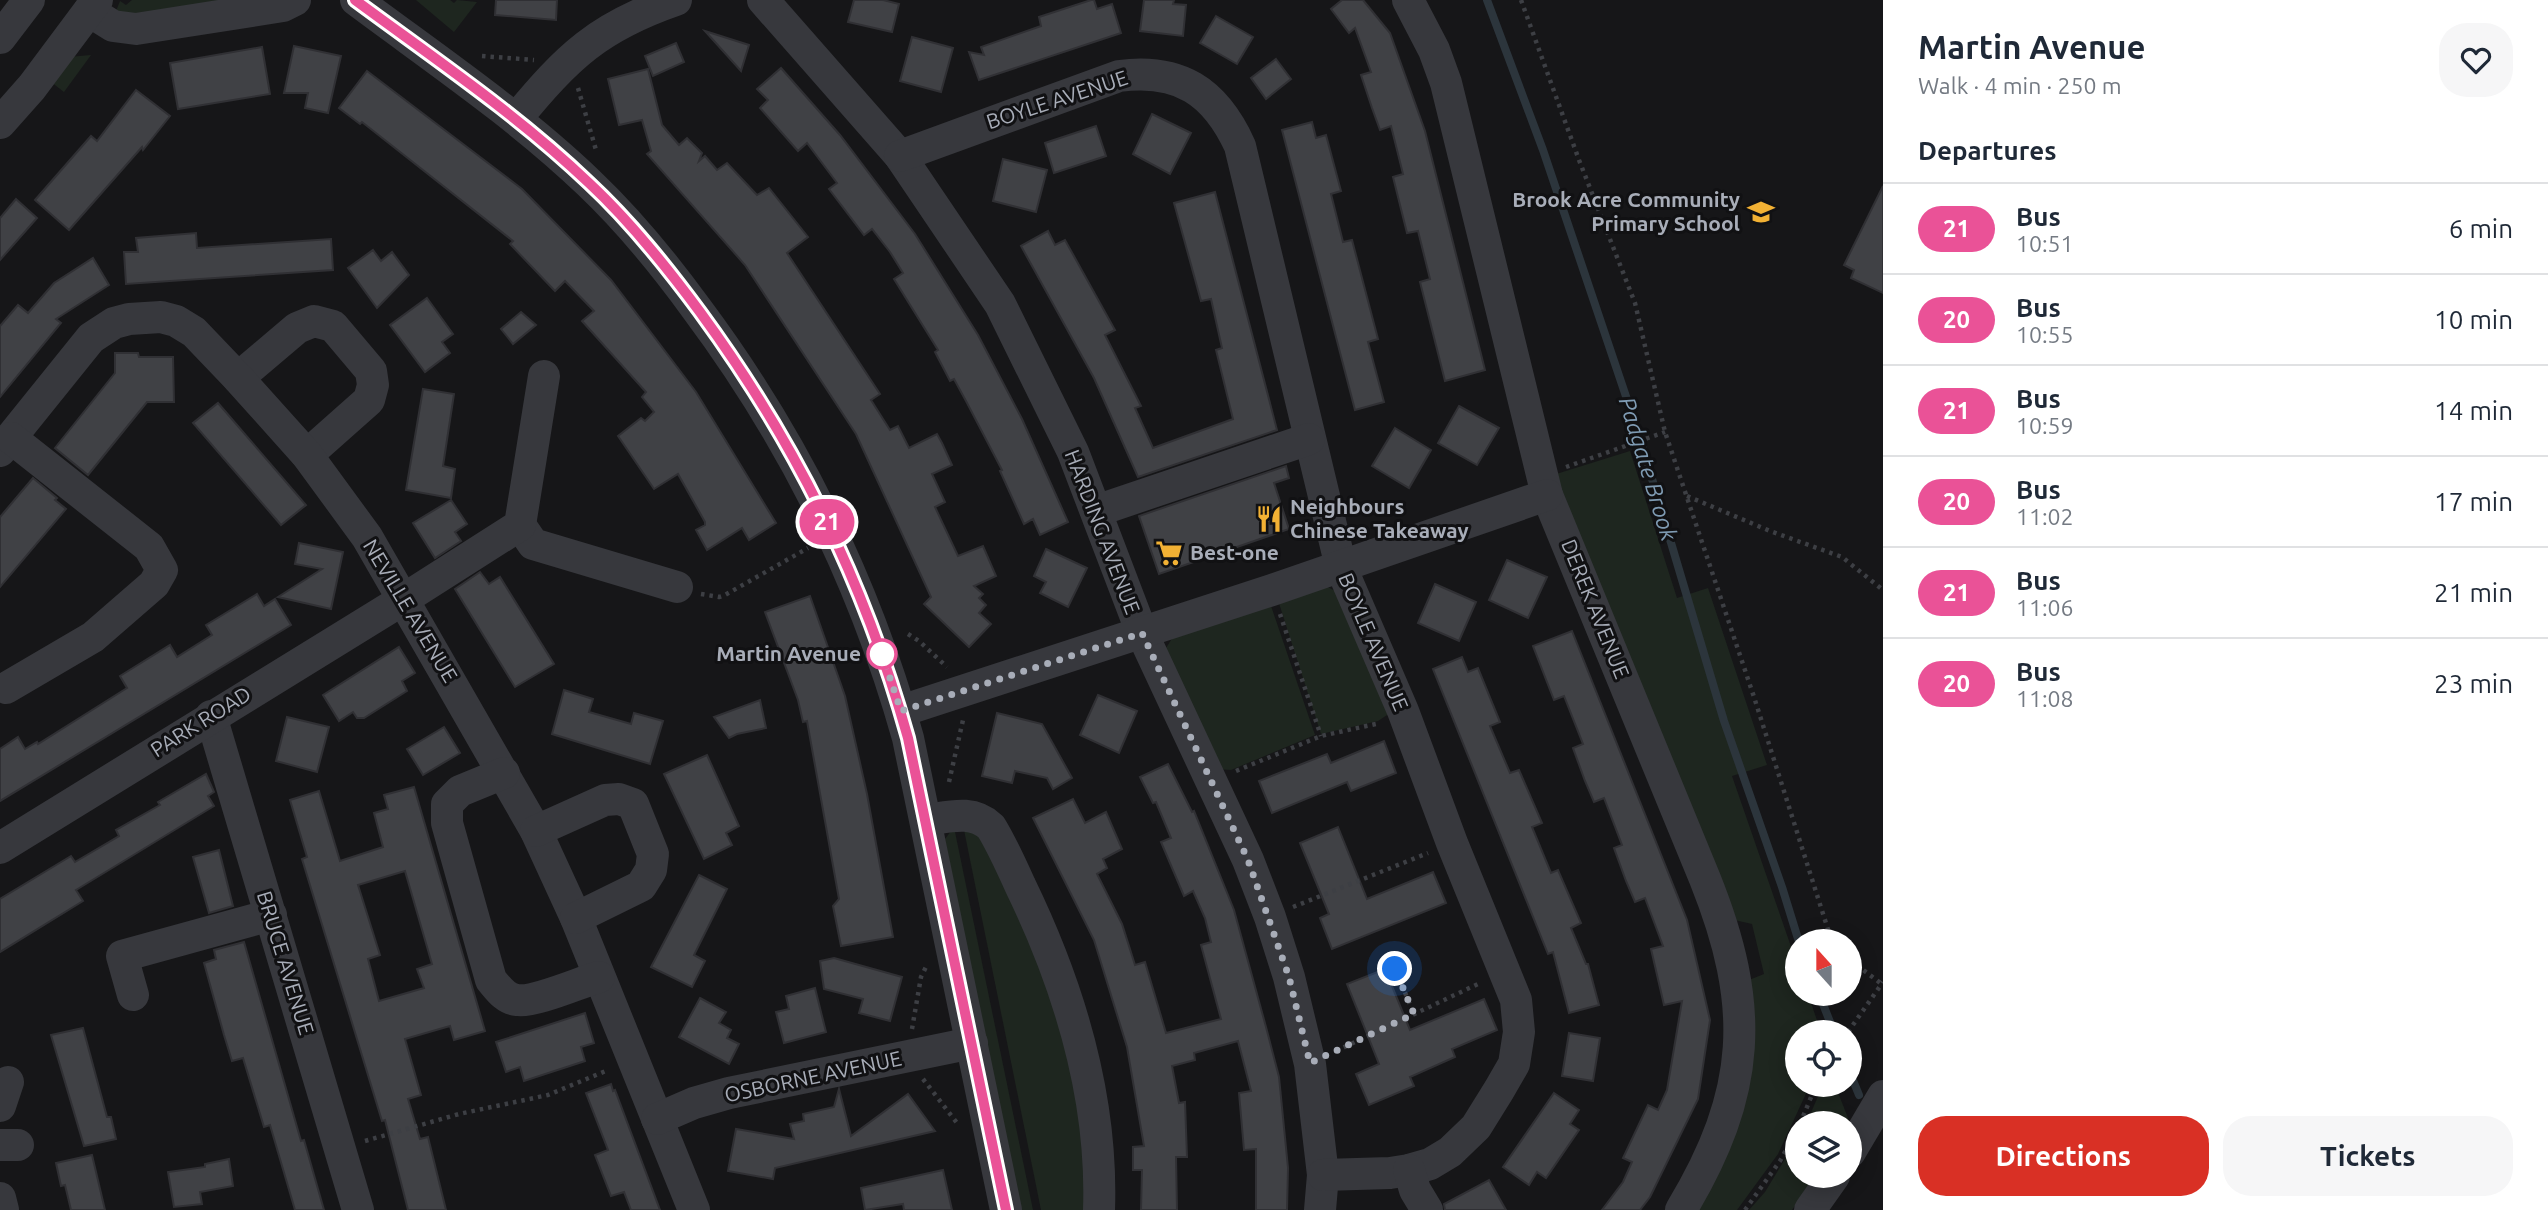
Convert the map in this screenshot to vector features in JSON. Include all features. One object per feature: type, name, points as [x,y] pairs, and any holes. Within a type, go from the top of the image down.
[{"type":"street","points":[[0,38],[29,0]]},
{"type":"street","points":[[0,124],[32,87],[93,5],[113,26],[136,29],[283,6],[295,0]]},
{"type":"street","points":[[355,0],[516,119],[590,183],[657,255],[723,343],[779,429],[817,498],[855,582],[901,711],[1006,1210]]},
{"type":"street","points":[[516,119],[552,75],[588,43],[640,12],[676,0]]},
{"type":"street","name":"HARDING AVENUE","points":[[763,0],[900,156],[1000,304],[1073,452],[1142,633],[1213,781],[1270,917],[1289,977],[1310,1063],[1323,1175],[1320,1210]]},
{"type":"street","name":"DEREK AVENUE","points":[[1408,0],[1429,40],[1446,83],[1545,485],[1722,921],[1739,996],[1736,1076],[1727,1112],[1710,1158],[1681,1210]]},
{"type":"street","name":"BOYLE AVENUE","points":[[900,156],[1119,76],[1142,73],[1166,75],[1205,95],[1232,127],[1240,146],[1340,567],[1403,711],[1516,1000],[1519,1032],[1514,1064],[1476,1127],[1450,1152],[1430,1164],[1409,1170],[1323,1175]]},
{"type":"street","name":"NEVILLE AVENUE","points":[[5,444],[91,338],[114,323],[161,317],[177,321],[194,332],[238,378],[307,455],[367,537],[536,831],[576,918],[694,1210]]},
{"type":"street","points":[[238,378],[297,328],[314,321],[332,326],[371,372],[373,384],[369,400],[307,455]]},
{"type":"street","points":[[544,376],[520,525],[533,544],[677,587]]},
{"type":"street","points":[[1096,511],[1309,439]]},
{"type":"street","points":[[5,444],[149,547],[162,570],[154,584],[93,637],[6,688]]},
{"type":"street","points":[[901,711],[1340,567],[1545,485]]},
{"type":"street","name":"PARK ROAD","points":[[0,848],[520,525]]},
{"type":"street","name":"BRUCE AVENUE","points":[[211,716],[358,1210]]},
{"type":"street","points":[[504,773],[460,791],[447,804],[447,824],[491,980],[503,994],[517,1000],[533,999],[599,977]]},
{"type":"street","points":[[536,831],[605,800],[619,799],[632,804],[653,854],[651,870],[641,886],[576,918]]},
{"type":"street","points":[[926,820],[966,815],[984,820],[996,835],[1037,920],[1066,998],[1089,1082],[1098,1142],[1099,1210]]},
{"type":"street","points":[[133,995],[122,956],[271,915]]},
{"type":"street","name":"OSBORNE AVENUE","points":[[657,1119],[694,1103],[729,1093],[972,1043]]},
{"type":"street","points":[[1862,1132],[1883,1096]]},
{"type":"street","points":[[1409,1170],[1415,1190],[1427,1210]]},
{"type":"street","points":[[1810,1210],[1826,1188]]},
{"type":"street","points":[[0,1198],[3,1210]]},
{"type":"path","points":[[1521,0],[1635,303],[1665,432],[1754,696],[1828,929]]},
{"type":"path","points":[[482,56],[542,60]]},
{"type":"path","points":[[577,87],[597,152]]},
{"type":"path","points":[[1545,485],[1618,449],[1665,432]]},
{"type":"path","points":[[1687,496],[1842,558],[1883,590]]},
{"type":"path","points":[[677,587],[712,596],[725,595],[808,548]]},
{"type":"path","points":[[1272,590],[1321,736]]},
{"type":"path","points":[[908,634],[954,673]]},
{"type":"path","points":[[949,782],[965,713]]},
{"type":"path","points":[[1213,781],[1321,736],[1380,723],[1390,716]]},
{"type":"path","points":[[1270,917],[1452,842]]},
{"type":"path","points":[[912,1030],[921,977],[926,967]]},
{"type":"path","points":[[1395,969],[1414,1014]]},
{"type":"path","points":[[1857,1020],[1882,984],[1862,969]]},
{"type":"path","points":[[1310,1063],[1505,972]]},
{"type":"path","points":[[340,1147],[459,1114],[548,1095],[634,1060]]},
{"type":"path","points":[[921,1077],[957,1123]]},
{"type":"path","points":[[1745,1210],[1785,1152]]},
{"type":"shaded area","points":[[132,0],[251,0],[128,21],[116,11],[120,1],[126,5]]},
{"type":"shaded area","points":[[416,0],[450,0],[454,3],[457,0],[477,2],[454,32]]},
{"type":"shaded area","points":[[91,55],[64,92],[51,82],[69,57]]},
{"type":"shaded area","points":[[1630,451],[1677,598],[1708,588],[1767,765],[1732,776],[1785,929],[1785,1006],[1812,1006],[1817,1020],[1785,1020],[1785,1097],[1804,1097],[1798,1111],[1785,1111],[1785,1139],[1778,1154],[1737,1210],[1690,1210],[1744,982],[1764,974],[1752,924],[1730,919],[1553,475]]},
{"type":"shaded area","points":[[1324,585],[1337,592],[1390,713],[1378,721],[1321,734],[1277,597]]},
{"type":"shaded area","points":[[1269,600],[1315,735],[1231,770],[1217,769],[1166,648],[1173,637]]},
{"type":"shaded area","points":[[963,825],[978,830],[1029,925],[1079,1077],[1088,1210],[1041,1210]]},
{"type":"shaded area","points":[[954,827],[1033,1210],[1019,1210],[945,839]]},
{"type":"shaded area","points":[[1818,1097],[1840,1097],[1845,1111],[1812,1111]]},
{"type":"shaded area","points":[[1785,1159],[1785,1188],[1808,1188],[1792,1210],[1749,1210],[1765,1192]]},
{"type":"building","points":[[496,0],[557,0],[556,20],[495,15]]},
{"type":"building","points":[[854,0],[883,0],[899,4],[892,32],[848,22]]},
{"type":"building","points":[[1094,0],[1097,9],[1112,4],[1121,33],[979,80],[969,52],[984,55],[981,47],[1041,26],[1039,17]]},
{"type":"building","points":[[1144,0],[1174,0],[1173,4],[1186,5],[1183,36],[1140,31]]},
{"type":"building","points":[[1342,0],[1363,0],[1390,33],[1425,131],[1485,370],[1445,381],[1420,282],[1430,279],[1418,231],[1407,233],[1393,177],[1403,174],[1391,126],[1380,130],[1361,75],[1371,72],[1355,28],[1349,33],[1331,9]]},
{"type":"building","points":[[1216,16],[1253,37],[1237,64],[1200,43]]},
{"type":"building","points":[[705,31],[749,45],[741,71]]},
{"type":"building","points":[[912,37],[953,48],[941,92],[900,81]]},
{"type":"building","points":[[676,43],[684,62],[653,76],[645,56]]},
{"type":"building","points":[[294,46],[341,56],[328,113],[305,108],[308,93],[284,93]]},
{"type":"building","points":[[262,47],[270,94],[178,109],[170,63]]},
{"type":"building","points":[[1276,59],[1291,79],[1266,99],[1251,78]]},
{"type":"building","points":[[781,68],[840,135],[915,234],[978,335],[1022,419],[1068,522],[1040,535],[1033,519],[1024,524],[1000,471],[1002,470],[966,401],[954,379],[950,381],[935,352],[938,350],[894,279],[903,273],[890,252],[872,229],[864,235],[829,189],[837,183],[807,143],[798,151],[760,108],[768,100],[757,89]]},
{"type":"building","points":[[648,69],[662,125],[679,145],[687,138],[702,153],[699,161],[705,156],[717,170],[727,163],[757,195],[769,188],[808,237],[787,253],[880,394],[871,400],[890,430],[898,426],[909,448],[937,434],[942,443],[952,465],[932,474],[945,502],[935,507],[958,556],[983,546],[996,576],[974,586],[983,594],[979,598],[986,605],[979,613],[991,624],[969,647],[924,604],[931,597],[856,434],[745,265],[647,154],[651,151],[642,120],[619,125],[608,79]]},
{"type":"building","points":[[367,71],[522,189],[611,280],[696,392],[776,523],[749,540],[742,528],[707,550],[696,530],[705,525],[705,522],[678,474],[654,489],[618,436],[641,418],[645,421],[654,412],[642,397],[646,392],[582,321],[594,311],[565,281],[555,291],[510,244],[513,241],[362,122],[360,124],[339,108]]},
{"type":"building","points":[[136,90],[170,116],[143,150],[142,147],[69,230],[35,200],[91,136],[97,141]]},
{"type":"building","points":[[1152,114],[1191,133],[1170,174],[1133,154]]},
{"type":"building","points":[[1312,122],[1316,138],[1326,135],[1341,191],[1331,194],[1343,242],[1352,240],[1378,339],[1368,342],[1384,402],[1355,410],[1282,130]]},
{"type":"building","points":[[1096,126],[1106,156],[1054,173],[1045,143]]},
{"type":"building","points":[[1003,159],[1047,170],[1036,212],[993,201]]},
{"type":"building","points":[[1883,186],[1883,293],[1851,278],[1854,270],[1844,265]]},
{"type":"building","points":[[1215,192],[1277,430],[1138,477],[1094,378],[1021,246],[1048,231],[1055,245],[1065,240],[1115,330],[1105,335],[1141,406],[1135,408],[1153,448],[1233,419],[1216,350],[1222,348],[1211,299],[1201,301],[1174,203]]},
{"type":"building","points":[[16,199],[37,218],[0,260],[0,218]]},
{"type":"building","points":[[196,233],[197,248],[331,239],[333,270],[126,284],[124,252],[138,252],[136,238]]},
{"type":"building","points":[[373,250],[381,261],[392,252],[409,275],[377,308],[348,268]]},
{"type":"building","points":[[93,258],[109,285],[56,319],[61,323],[0,397],[0,326],[18,305],[28,313],[54,283]]},
{"type":"building","points":[[427,298],[453,334],[442,342],[450,353],[425,372],[390,325]]},
{"type":"building","points":[[521,312],[536,325],[513,344],[501,329]]},
{"type":"building","points":[[115,353],[138,353],[139,357],[173,357],[174,402],[147,402],[88,475],[55,448],[115,373]]},
{"type":"building","points":[[423,389],[454,394],[443,466],[455,469],[451,498],[406,490]]},
{"type":"building","points":[[218,403],[306,505],[281,525],[193,423]]},
{"type":"building","points":[[1459,406],[1499,428],[1477,465],[1438,443]]},
{"type":"building","points":[[1395,428],[1431,450],[1409,488],[1372,466]]},
{"type":"building","points":[[1286,466],[1289,478],[1274,483],[1289,529],[1159,574],[1139,516]]},
{"type":"building","points":[[33,478],[66,509],[0,587],[0,517]]},
{"type":"building","points":[[451,500],[467,524],[455,532],[461,541],[435,558],[413,523]]},
{"type":"building","points":[[299,543],[343,552],[331,609],[278,597],[322,569],[295,564]]},
{"type":"building","points":[[1046,549],[1087,568],[1068,607],[1040,593],[1046,582],[1034,576]]},
{"type":"building","points":[[1507,560],[1547,577],[1528,618],[1489,600]]},
{"type":"building","points":[[480,572],[489,584],[500,577],[554,664],[515,687],[455,589]]},
{"type":"building","points":[[1435,584],[1476,602],[1459,641],[1418,623]]},
{"type":"building","points":[[257,594],[264,606],[275,599],[291,625],[0,801],[0,749],[18,737],[25,749],[37,742],[38,744],[127,688],[120,676],[170,645],[177,657],[212,635],[206,625]]},
{"type":"building","points":[[810,596],[845,696],[867,794],[893,937],[841,946],[833,906],[839,899],[807,721],[803,722],[798,700],[765,612]]},
{"type":"building","points":[[1572,631],[1687,920],[1710,1020],[1698,1099],[1650,1197],[1640,1210],[1602,1210],[1623,1182],[1632,1162],[1623,1158],[1648,1105],[1658,1110],[1667,1090],[1682,1001],[1664,1005],[1651,949],[1663,946],[1645,898],[1635,902],[1626,881],[1614,848],[1622,845],[1604,798],[1594,802],[1585,781],[1573,748],[1583,744],[1564,696],[1554,700],[1533,646]]},
{"type":"building","points":[[399,647],[415,673],[402,681],[407,691],[364,718],[357,718],[353,712],[339,721],[323,695]]},
{"type":"building","points":[[1462,657],[1468,672],[1478,668],[1500,722],[1490,726],[1510,773],[1519,770],[1542,823],[1532,827],[1551,873],[1558,870],[1581,923],[1571,928],[1588,964],[1599,1005],[1569,1013],[1553,952],[1548,954],[1433,669]]},
{"type":"building","points":[[564,690],[593,699],[589,712],[631,724],[634,713],[663,721],[650,764],[552,734]]},
{"type":"building","points":[[1098,695],[1137,711],[1119,753],[1080,735]]},
{"type":"building","points":[[760,700],[766,728],[729,738],[714,717]]},
{"type":"building","points":[[997,713],[1042,724],[1072,778],[1053,789],[1047,778],[1015,771],[1012,783],[982,776]]},
{"type":"building","points":[[287,717],[329,727],[317,772],[276,761]]},
{"type":"building","points":[[444,727],[460,753],[423,775],[407,749]]},
{"type":"building","points":[[1384,741],[1396,773],[1351,791],[1347,782],[1272,813],[1259,781],[1327,754],[1331,763]]},
{"type":"building","points":[[707,755],[739,826],[726,833],[732,845],[704,859],[664,774]]},
{"type":"building","points":[[1168,764],[1192,812],[1194,811],[1234,910],[1266,1027],[1279,1077],[1288,1168],[1287,1210],[1256,1210],[1256,1149],[1244,1150],[1239,1093],[1251,1091],[1238,1041],[1194,1053],[1195,1060],[1172,1066],[1179,1103],[1185,1102],[1187,1157],[1176,1157],[1177,1210],[1141,1210],[1142,1170],[1133,1170],[1133,1147],[1144,1146],[1127,1047],[1094,940],[1033,818],[1073,799],[1085,823],[1106,812],[1122,849],[1103,859],[1107,868],[1097,874],[1122,924],[1135,965],[1145,962],[1166,1033],[1221,1019],[1201,945],[1211,942],[1205,918],[1193,891],[1184,896],[1161,842],[1171,838],[1156,802],[1153,803],[1140,777]]},
{"type":"building","points":[[206,774],[214,792],[208,796],[214,806],[76,890],[83,901],[0,952],[0,899],[71,856],[75,862],[119,836],[116,830]]},
{"type":"building","points":[[414,787],[485,1031],[454,1040],[450,1026],[405,1039],[421,1095],[408,1099],[420,1139],[428,1137],[446,1210],[408,1210],[385,1120],[382,1121],[302,859],[307,857],[290,800],[319,791],[340,861],[383,847],[374,813],[388,809],[384,795]],"holes":[[[405,871],[432,964],[417,969],[424,988],[379,1001],[368,959],[380,955],[358,885]]]},
{"type":"building","points":[[1338,827],[1367,899],[1433,872],[1446,903],[1332,949],[1320,918],[1329,914],[1300,843]]},
{"type":"building","points":[[219,850],[233,906],[209,913],[193,857]]},
{"type":"building","points":[[699,875],[727,889],[694,955],[705,961],[692,987],[651,967]]},
{"type":"building","points":[[244,942],[301,1141],[304,1140],[324,1210],[295,1210],[270,1125],[264,1127],[243,1058],[232,1061],[224,1035],[204,963],[216,959],[214,950]]},
{"type":"building","points":[[834,958],[902,977],[890,1021],[859,1013],[863,999],[824,989],[820,961]]},
{"type":"building","points":[[1385,969],[1410,1030],[1484,999],[1497,1030],[1452,1049],[1455,1057],[1410,1077],[1414,1086],[1369,1105],[1356,1074],[1379,1064],[1347,984]]},
{"type":"building","points":[[815,988],[826,1032],[784,1043],[776,1012],[789,1009],[786,996]]},
{"type":"building","points":[[700,998],[726,1012],[719,1023],[731,1030],[727,1038],[739,1044],[729,1064],[679,1037]]},
{"type":"building","points":[[585,1013],[594,1043],[581,1047],[585,1061],[524,1081],[520,1067],[506,1072],[496,1042]]},
{"type":"building","points":[[83,1028],[107,1117],[111,1117],[116,1139],[84,1146],[51,1035]]},
{"type":"building","points":[[1569,1033],[1600,1038],[1593,1081],[1562,1076]]},
{"type":"building","points":[[611,1084],[660,1210],[631,1210],[624,1192],[611,1196],[595,1155],[608,1150],[586,1093]]},
{"type":"building","points":[[839,1089],[851,1136],[908,1094],[935,1131],[775,1168],[773,1179],[728,1171],[736,1129],[794,1139],[790,1124],[804,1121],[803,1114],[834,1107]]},
{"type":"building","points":[[1554,1093],[1579,1110],[1570,1124],[1579,1130],[1546,1178],[1537,1172],[1529,1185],[1503,1167]]},
{"type":"building","points":[[92,1155],[105,1210],[71,1210],[65,1185],[61,1186],[56,1163]]},
{"type":"building","points":[[229,1159],[233,1186],[200,1192],[202,1204],[174,1207],[168,1172],[205,1167],[205,1164]]},
{"type":"building","points":[[943,1170],[952,1210],[904,1210],[903,1204],[865,1210],[861,1188]]},
{"type":"building","points":[[1489,1180],[1506,1210],[1445,1210],[1444,1204]]},
{"type":"waterway","name":"Padgate Brook","points":[[1487,0],[1543,150],[1639,435],[1724,721],[1795,929]]},
{"type":"waterway","name":"Padgate Brook","points":[[1824,1006],[1829,1020]]},
{"type":"bus line","name":"21","points":[[355,0],[516,119],[590,183],[657,255],[723,343],[779,429],[817,498],[855,582],[892,681],[908,738],[1006,1210]]},
{"type":"place","name":"Brook Acre Community Primary School","points":[[1761,212]]},
{"type":"place","name":"Neighbours Chinese Takeaway","points":[[1269,519]]},
{"type":"place","name":"Best-one","points":[[1169,553]]},
{"type":"place","name":"Martin Avenue","points":[[882,654]]},
{"type":"route","points":[[882,654],[901,711],[1142,633],[1248,860],[1289,977],[1310,1063],[1414,1014],[1395,969]]}]
